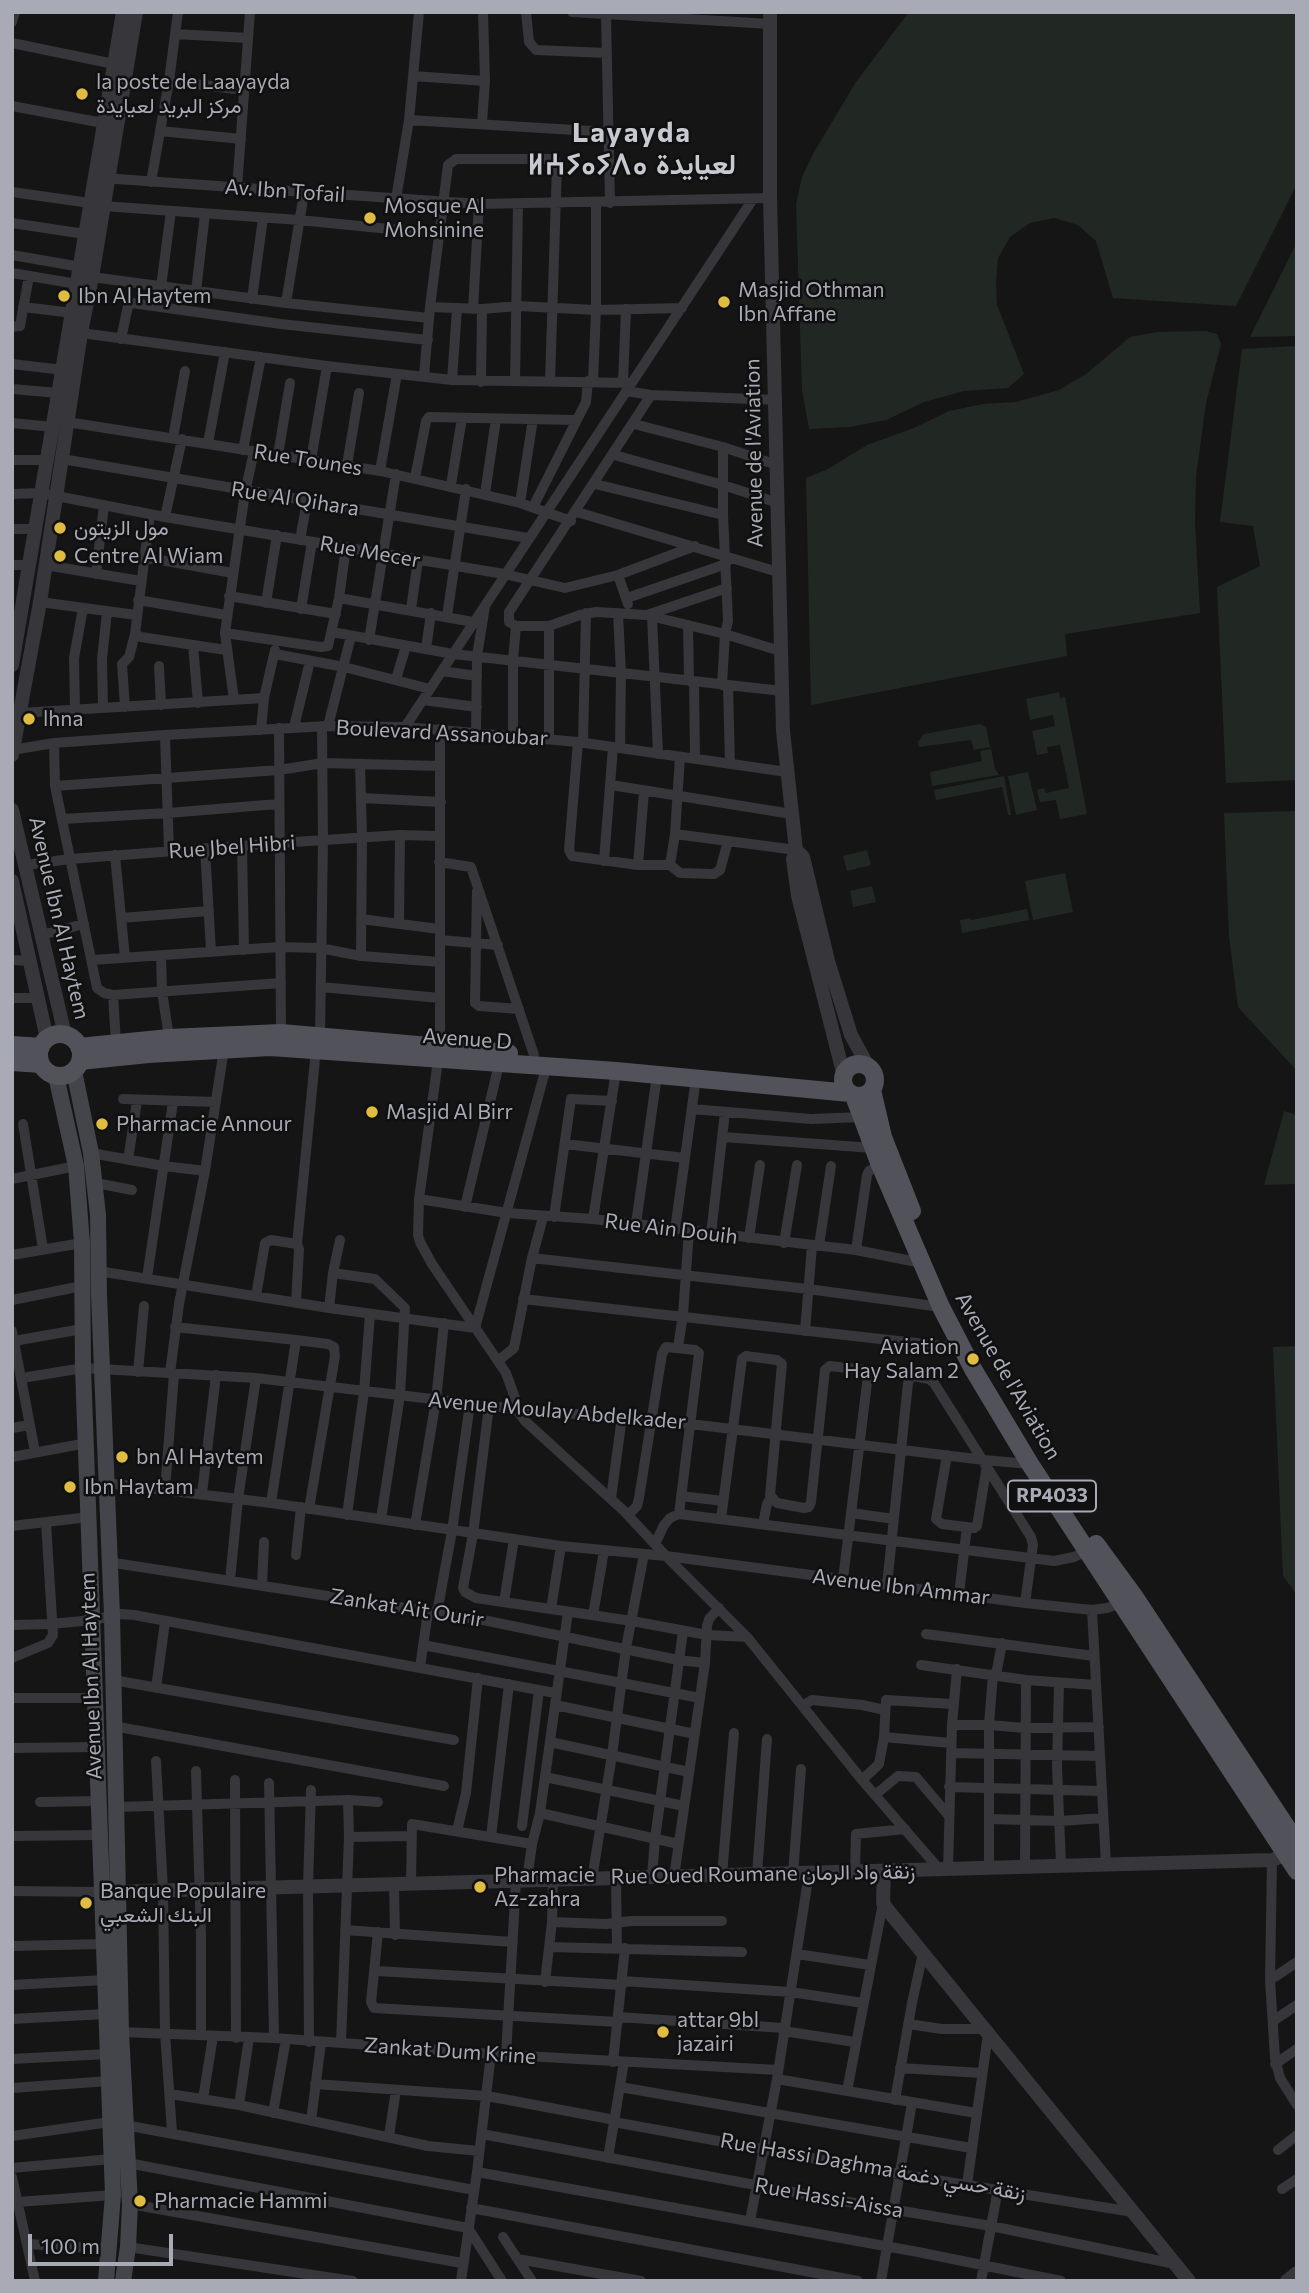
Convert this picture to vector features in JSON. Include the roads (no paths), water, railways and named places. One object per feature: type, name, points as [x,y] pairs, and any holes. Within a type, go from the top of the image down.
[{"type":"main road","name":"Avenue D","points":[[75,1053],[116,1042],[281,1033],[318,1043]]},
{"type":"main road","points":[[12,1062],[43,1050],[53,1036],[75,1053],[63,1076],[56,1076],[44,1070],[43,1050]]},
{"type":"main road","name":"Avenue D","points":[[75,1053],[224,1049],[318,1043],[848,1086]]},
{"type":"main road","points":[[12,1045],[43,1050]]},
{"type":"main road","name":"Avenue Ibn Al Haytem","points":[[75,1053],[96,1183],[117,1807],[121,2032],[118,2123],[112,2159],[113,2195],[106,2281]]},
{"type":"main road","name":"Avenue D","points":[[439,1053],[499,1064],[540,1061],[657,1075],[848,1086]]},
{"type":"main road","points":[[869,1068],[855,1065],[848,1086],[864,1096],[872,1090]]},
{"type":"main road","name":"RP4033","points":[[869,1068],[875,1076],[872,1090]]},
{"type":"main road","name":"Avenue Ibn Al Haytem","points":[[56,1076],[76,1166],[82,1243],[83,1367],[109,2081],[128,2163],[130,2204],[123,2281]]},
{"type":"main road","name":"Avenue de l'Aviation","points":[[848,1086],[922,1263],[961,1348],[1030,1464],[1128,1599],[1290,1856]]},
{"type":"main road","name":"Avenue de l'Aviation","points":[[872,1090],[891,1159],[951,1303],[971,1344],[1092,1548]]},
{"type":"street","points":[[12,23],[15,12]]},
{"type":"street","points":[[101,178],[103,123],[122,12]]},
{"type":"street","points":[[12,755],[57,497],[55,459],[81,334],[96,204],[136,12]]},
{"type":"street","points":[[151,182],[178,12]]},
{"type":"street","points":[[237,188],[250,12]]},
{"type":"street","points":[[396,199],[409,120],[419,12]]},
{"type":"street","points":[[482,123],[485,80],[483,12]]},
{"type":"street","points":[[526,12],[529,42],[536,50],[607,53]]},
{"type":"street","points":[[572,12],[770,18]]},
{"type":"street","points":[[606,15],[610,202]]},
{"type":"street","name":"Avenue de l'Aviation","points":[[770,18],[780,651],[787,772],[796,850],[793,859],[798,896],[848,1086]]},
{"type":"street","points":[[175,34],[248,38]]},
{"type":"street","points":[[12,43],[114,64]]},
{"type":"street","points":[[413,76],[485,80]]},
{"type":"street","points":[[169,81],[244,90]]},
{"type":"street","points":[[12,106],[103,123]]},
{"type":"street","points":[[409,120],[608,132]]},
{"type":"street","points":[[160,131],[241,139]]},
{"type":"street","points":[[424,376],[447,169],[456,159],[551,159],[557,166],[550,380]]},
{"type":"street","name":"Av. Ibn Tofail","points":[[101,178],[479,204],[771,198]]},
{"type":"street","points":[[12,192],[205,215],[299,220],[440,234]]},
{"type":"street","points":[[286,303],[304,193]]},
{"type":"street","points":[[405,727],[627,385],[682,308],[753,199]]},
{"type":"street","points":[[533,507],[586,402],[596,310],[596,203]]},
{"type":"street","points":[[60,425],[58,393],[78,284],[87,272],[85,234],[96,204]]},
{"type":"street","points":[[479,204],[477,309],[481,382]]},
{"type":"street","points":[[515,381],[518,204]]},
{"type":"street","points":[[161,286],[171,211]]},
{"type":"street","points":[[196,290],[205,215]]},
{"type":"street","points":[[252,299],[263,218]]},
{"type":"street","points":[[12,223],[85,234]]},
{"type":"street","points":[[12,254],[161,286],[286,303],[429,312],[518,306],[596,310],[682,308]]},
{"type":"street","points":[[12,273],[78,284]]},
{"type":"street","points":[[12,327],[19,327],[29,276]]},
{"type":"street","points":[[121,339],[128,306],[132,303],[281,324],[428,340]]},
{"type":"street","points":[[23,307],[73,313]]},
{"type":"street","points":[[452,380],[457,309]]},
{"type":"street","points":[[626,309],[627,385]]},
{"type":"street","points":[[81,334],[452,380],[590,381],[627,385],[651,395],[777,400]]},
{"type":"street","points":[[208,443],[225,352]]},
{"type":"street","points":[[234,700],[226,650],[226,615],[240,529],[261,357]]},
{"type":"street","points":[[12,364],[63,370]]},
{"type":"street","points":[[311,460],[327,366]]},
{"type":"street","points":[[165,517],[173,479],[185,371]]},
{"type":"street","points":[[380,471],[397,374]]},
{"type":"street","points":[[278,455],[290,383]]},
{"type":"street","points":[[12,389],[58,393]]},
{"type":"street","points":[[346,465],[359,393]]},
{"type":"street","points":[[651,395],[509,612],[509,622],[516,626],[549,626],[586,613],[649,616],[725,634],[780,651]]},
{"type":"street","points":[[415,478],[427,418],[576,420]]},
{"type":"street","points":[[451,485],[462,418]]},
{"type":"street","points":[[485,494],[496,419]]},
{"type":"street","points":[[520,503],[533,419]]},
{"type":"street","name":"Rue Tounes","points":[[12,423],[60,425],[208,443],[396,474],[451,485],[545,512],[574,516],[695,546],[725,559],[778,572]]},
{"type":"street","points":[[634,424],[723,447],[777,465]]},
{"type":"street","points":[[723,447],[728,621],[725,634],[725,686],[730,764]]},
{"type":"street","points":[[614,455],[778,503]]},
{"type":"street","points":[[12,665],[18,598],[29,565],[41,493],[55,459]]},
{"type":"street","name":"Rue Al Qihara","points":[[12,460],[55,459],[528,538]]},
{"type":"street","points":[[369,639],[396,474]]},
{"type":"street","points":[[595,484],[723,515]]},
{"type":"street","points":[[447,616],[466,489]]},
{"type":"street","name":"Rue Mecer","points":[[12,494],[41,493],[165,517],[505,574],[565,587],[618,575],[695,546]]},
{"type":"street","points":[[300,540],[307,501]]},
{"type":"street","points":[[96,574],[104,505]]},
{"type":"street","points":[[125,707],[122,664],[129,657],[135,634],[150,514]]},
{"type":"street","points":[[12,529],[34,528]]},
{"type":"street","points":[[266,603],[277,535]]},
{"type":"street","points":[[302,609],[312,541]]},
{"type":"street","points":[[225,633],[326,647],[336,614],[346,547]]},
{"type":"street","points":[[144,557],[233,573]]},
{"type":"street","points":[[627,597],[725,559]]},
{"type":"street","points":[[411,610],[418,560]]},
{"type":"street","points":[[12,565],[29,565]]},
{"type":"street","points":[[45,565],[141,581]]},
{"type":"street","points":[[618,575],[627,597],[630,614]]},
{"type":"street","points":[[649,616],[727,588]]},
{"type":"street","points":[[229,596],[336,614]]},
{"type":"street","points":[[339,598],[473,622]]},
{"type":"street","points":[[138,600],[226,615]]},
{"type":"street","points":[[40,602],[136,615]]},
{"type":"street","points":[[485,607],[509,612]]},
{"type":"street","points":[[476,733],[477,656],[485,607]]},
{"type":"street","points":[[75,709],[74,659],[83,608]]},
{"type":"street","points":[[103,708],[102,659],[107,612]]},
{"type":"street","points":[[426,649],[431,613]]},
{"type":"street","points":[[586,613],[580,742],[570,852],[574,857],[638,865],[670,865],[680,873],[714,874],[720,870],[728,841]]},
{"type":"street","points":[[604,860],[617,748],[621,673],[618,613]]},
{"type":"street","points":[[649,616],[656,677],[658,754]]},
{"type":"street","points":[[688,625],[695,759]]},
{"type":"street","points":[[513,736],[516,626]]},
{"type":"street","points":[[549,626],[549,739]]},
{"type":"street","points":[[332,632],[453,654],[782,691]]},
{"type":"street","points":[[135,634],[226,650]]},
{"type":"street","points":[[296,1303],[297,1244],[318,1043],[321,987],[325,726],[351,636]]},
{"type":"street","points":[[261,730],[264,698],[276,640]]},
{"type":"street","points":[[193,645],[198,703]]},
{"type":"street","points":[[396,679],[406,646]]},
{"type":"street","points":[[275,654],[344,667],[430,689]]},
{"type":"street","points":[[294,727],[310,662]]},
{"type":"street","points":[[159,666],[161,705]]},
{"type":"street","points":[[442,671],[477,676]]},
{"type":"street","points":[[20,713],[264,698]]},
{"type":"street","points":[[422,700],[477,707]]},
{"type":"street","name":"Boulevard Assanoubar","points":[[13,750],[54,743],[294,727],[405,727],[580,742],[787,772]]},
{"type":"street","points":[[279,728],[281,1033]]},
{"type":"street","points":[[440,729],[439,1053],[419,1199],[420,1242],[498,1361],[511,1383],[516,1409],[533,1430],[611,1498],[747,1637],[875,1796],[944,1870]]},
{"type":"street","points":[[165,735],[169,851]]},
{"type":"street","points":[[54,743],[55,786],[97,988],[113,995],[281,983]]},
{"type":"street","points":[[670,865],[675,834],[680,757]]},
{"type":"street","points":[[55,786],[279,770],[323,763],[440,766]]},
{"type":"street","points":[[359,764],[362,838],[360,956]]},
{"type":"street","points":[[611,785],[792,814]]},
{"type":"street","points":[[638,865],[644,791]]},
{"type":"street","points":[[361,798],[440,802]]},
{"type":"street","points":[[62,819],[278,804]]},
{"type":"street","name":"Avenue Ibn Al Haytem","points":[[12,810],[41,935],[75,1053]]},
{"type":"street","points":[[675,834],[796,850]]},
{"type":"street","points":[[399,923],[400,835]]},
{"type":"street","name":"Rue Jbel Hibri","points":[[26,864],[205,848],[400,835],[439,836]]},
{"type":"street","points":[[242,846],[244,950]]},
{"type":"street","points":[[205,848],[211,952]]},
{"type":"street","name":"Avenue de l'Aviation","points":[[796,850],[803,857],[822,939],[851,1035],[869,1068]]},
{"type":"street","points":[[114,855],[125,958]]},
{"type":"street","points":[[439,862],[469,865],[473,869],[519,1009],[540,1061],[508,1213],[475,1328]]},
{"type":"street","name":"Avenue Ibn Al Haytem","points":[[12,881],[16,917],[30,961],[37,998],[43,1050]]},
{"type":"street","points":[[477,884],[476,1004],[519,1009]]},
{"type":"street","points":[[121,918],[209,911]]},
{"type":"street","points":[[361,919],[399,923],[475,943],[498,945]]},
{"type":"street","points":[[41,935],[84,924]]},
{"type":"street","points":[[92,960],[280,947],[320,948],[360,956],[440,962]]},
{"type":"street","points":[[161,956],[162,991],[169,1038]]},
{"type":"street","points":[[12,960],[30,961]]},
{"type":"street","points":[[321,987],[440,998]]},
{"type":"street","points":[[113,995],[116,1042]]},
{"type":"street","points":[[12,998],[37,998]]},
{"type":"street","points":[[165,1490],[175,1327],[205,1171],[224,1049]]},
{"type":"street","points":[[466,1207],[499,1064]]},
{"type":"street","points":[[593,1219],[616,1071]]},
{"type":"street","points":[[636,1224],[657,1075]]},
{"type":"street","points":[[675,1230],[696,1078]]},
{"type":"street","points":[[124,1099],[216,1102]]},
{"type":"street","points":[[498,1361],[514,1348],[532,1258],[548,1217],[565,1144],[571,1099],[612,1101]]},
{"type":"street","points":[[128,1160],[137,1101]]},
{"type":"street","points":[[147,1278],[173,1102]]},
{"type":"street","points":[[692,1109],[811,1119],[863,1117]]},
{"type":"street","points":[[711,1234],[725,1112]]},
{"type":"street","points":[[23,1124],[43,1249]]},
{"type":"street","points":[[723,1137],[877,1156],[867,1175],[856,1250]]},
{"type":"street","points":[[565,1144],[685,1158]]},
{"type":"street","points":[[91,1153],[205,1171]]},
{"type":"street","points":[[749,1238],[760,1165]]},
{"type":"street","points":[[784,1243],[797,1165]]},
{"type":"street","points":[[12,1179],[76,1166]]},
{"type":"street","points":[[806,1331],[808,1289],[831,1166]]},
{"type":"street","points":[[96,1183],[132,1190]]},
{"type":"street","name":"Rue Ain Douih","points":[[419,1199],[508,1213],[593,1219],[856,1250],[922,1263]]},
{"type":"street","points":[[678,1347],[689,1231]]},
{"type":"street","points":[[256,1296],[265,1243],[271,1240],[297,1244]]},
{"type":"street","points":[[329,1308],[340,1240]]},
{"type":"street","points":[[12,1255],[82,1243]]},
{"type":"street","points":[[532,1258],[941,1307]]},
{"type":"street","points":[[98,1271],[475,1328]]},
{"type":"street","points":[[333,1273],[375,1279],[405,1308],[400,1395],[381,1519]]},
{"type":"street","points":[[12,1300],[82,1286]]},
{"type":"street","points":[[523,1299],[961,1348]]},
{"type":"street","points":[[138,1371],[144,1306]]},
{"type":"street","points":[[347,1515],[364,1392],[370,1314]]},
{"type":"street","points":[[415,1525],[436,1400],[444,1323]]},
{"type":"street","points":[[175,1327],[328,1344],[334,1348],[335,1356],[296,1555]]},
{"type":"street","points":[[35,1452],[22,1378],[15,1363],[13,1336],[82,1329]]},
{"type":"street","points":[[271,1503],[296,1340]]},
{"type":"street","points":[[628,1516],[637,1506],[639,1498],[663,1350],[666,1347],[697,1350],[699,1356],[679,1514]]},
{"type":"street","points":[[721,1519],[742,1359],[746,1356],[777,1360],[782,1366],[771,1497],[763,1524]]},
{"type":"street","points":[[771,1497],[777,1503],[809,1507],[826,1368],[830,1366],[867,1371],[843,1579]]},
{"type":"street","name":"Avenue Moulay Abdelkader","points":[[22,1378],[83,1367],[256,1378],[516,1409],[652,1419],[816,1438],[947,1455],[986,1463],[1030,1464]]},
{"type":"street","points":[[202,1494],[216,1375]]},
{"type":"street","points":[[887,1585],[909,1379],[914,1376],[929,1379],[934,1383],[1031,1536],[1025,1603]]},
{"type":"street","points":[[230,1580],[238,1499],[256,1378]]},
{"type":"street","points":[[420,1668],[423,1645],[452,1531],[470,1404]]},
{"type":"street","points":[[489,1406],[463,1590],[476,1598],[707,1635],[747,1637]]},
{"type":"street","points":[[611,1498],[622,1417]]},
{"type":"street","points":[[12,1428],[30,1425]]},
{"type":"street","points":[[12,1457],[87,1443]]},
{"type":"street","points":[[947,1455],[937,1516],[939,1524],[976,1528],[986,1463]]},
{"type":"street","name":"Avenue Ibn Ammar","points":[[106,1483],[271,1503],[561,1546],[666,1556],[1025,1603],[1092,1610],[1107,1608],[1128,1599]]},
{"type":"street","points":[[681,1496],[723,1501]]},
{"type":"street","points":[[851,1513],[894,1519]]},
{"type":"street","points":[[655,1544],[664,1525],[679,1514],[1061,1561],[1092,1548]]},
{"type":"street","points":[[12,1526],[89,1517]]},
{"type":"street","points":[[12,1658],[51,1641],[53,1631],[46,1522]]},
{"type":"street","points":[[959,1594],[967,1527]]},
{"type":"street","points":[[504,1602],[513,1539]]},
{"type":"street","points":[[262,1585],[264,1542]]},
{"type":"street","points":[[551,1609],[561,1546]]},
{"type":"street","points":[[593,1615],[604,1551]]},
{"type":"street","points":[[592,1879],[626,1648],[644,1554]]},
{"type":"street","name":"Zankat Ait Ourir","points":[[108,1562],[433,1612],[705,1663]]},
{"type":"street","points":[[674,1877],[709,1619],[719,1608]]},
{"type":"street","points":[[1092,1610],[1106,1864]]},
{"type":"street","points":[[506,2055],[513,1942],[522,1881],[540,1813],[568,1612]]},
{"type":"street","points":[[12,1625],[51,1624],[130,1614],[555,1693]]},
{"type":"street","points":[[156,1688],[165,1622]]},
{"type":"street","points":[[652,1877],[683,1631]]},
{"type":"street","points":[[926,1634],[1094,1656]]},
{"type":"street","points":[[989,1869],[989,1725],[1002,1643]]},
{"type":"street","points":[[423,1645],[700,1698]]},
{"type":"street","points":[[921,1665],[1059,1684],[1096,1685]]},
{"type":"street","points":[[944,1870],[949,1816],[951,1726],[957,1669]]},
{"type":"street","points":[[457,1831],[466,1793],[478,1678]]},
{"type":"street","points":[[113,1680],[454,1740]]},
{"type":"street","points":[[1025,1866],[1026,1680]]},
{"type":"street","points":[[491,1837],[509,1684]]},
{"type":"street","points":[[1059,1684],[1061,1865]]},
{"type":"street","points":[[522,1826],[539,1690]]},
{"type":"street","points":[[12,1698],[95,1698]]},
{"type":"street","points":[[804,1705],[812,1700],[885,1710]]},
{"type":"street","points":[[862,1780],[879,1764],[886,1700],[954,1704]]},
{"type":"street","points":[[555,1706],[695,1734]]},
{"type":"street","points":[[113,1726],[444,1786]]},
{"type":"street","points":[[951,1726],[1099,1727]]},
{"type":"street","points":[[722,1875],[733,1733]]},
{"type":"street","points":[[884,1737],[990,1755],[1100,1756]]},
{"type":"street","points":[[757,1874],[767,1740]]},
{"type":"street","points":[[550,1742],[690,1772]]},
{"type":"street","points":[[12,1748],[98,1747]]},
{"type":"street","points":[[156,1762],[163,1890],[165,2033],[172,2132]]},
{"type":"street","points":[[793,1874],[801,1769]]},
{"type":"street","points":[[196,1771],[206,2036],[203,2099]]},
{"type":"street","points":[[875,1796],[898,1776],[916,1777],[949,1816]]},
{"type":"street","points":[[545,1777],[684,1806]]},
{"type":"street","points":[[235,1780],[236,2038]]},
{"type":"street","points":[[269,1783],[274,2038]]},
{"type":"street","points":[[950,1787],[1101,1791]]},
{"type":"street","points":[[117,1807],[270,1803],[310,1796],[379,1802]]},
{"type":"street","points":[[310,1796],[308,1886],[315,2042],[315,2084],[311,2121]]},
{"type":"street","points":[[341,2043],[348,1800]]},
{"type":"street","points":[[40,1802],[99,1801]]},
{"type":"street","points":[[540,1813],[679,1844]]},
{"type":"street","points":[[989,1819],[1060,1821],[1103,1818]]},
{"type":"street","points":[[411,1883],[411,1825],[414,1823],[532,1844]]},
{"type":"street","points":[[855,1872],[856,1834],[905,1829]]},
{"type":"street","points":[[12,1836],[100,1835]]},
{"type":"street","points":[[349,1838],[412,1836]]},
{"type":"street","points":[[1290,1856],[1270,1980],[1275,2064],[1280,2078],[1295,2098]]},
{"type":"street","name":"Rue Oued Roumane زنقة واد الرمان","points":[[101,1892],[989,1869],[1290,1856]]},
{"type":"street","points":[[847,2091],[883,1903],[884,1871]]},
{"type":"street","points":[[750,2221],[791,1992],[808,1873]]},
{"type":"street","points":[[608,2158],[620,2087],[618,2020],[622,1983],[616,1878]]},
{"type":"street","points":[[545,1982],[552,1922],[552,1880]]},
{"type":"street","points":[[394,1884],[395,1935]]},
{"type":"street","points":[[12,1891],[101,1892]]},
{"type":"street","points":[[883,1903],[1186,2279]]},
{"type":"street","points":[[552,1922],[606,1924],[722,1921]]},
{"type":"street","points":[[345,1930],[513,1942]]},
{"type":"street","points":[[378,1932],[371,2002],[373,2007],[784,2029],[855,2042]]},
{"type":"street","points":[[12,1946],[104,1944]]},
{"type":"street","points":[[549,1947],[742,1952]]},
{"type":"street","points":[[895,2100],[923,1953]]},
{"type":"street","points":[[797,1954],[870,1965]]},
{"type":"street","points":[[1270,1980],[1297,1962]]},
{"type":"street","points":[[376,1971],[545,1982],[622,1983],[791,1992],[863,2003]]},
{"type":"street","points":[[12,1984],[105,1980]]},
{"type":"street","points":[[1273,2021],[1297,2005]]},
{"type":"street","points":[[12,2019],[106,2014]]},
{"type":"street","points":[[908,2024],[986,2031]]},
{"type":"street","points":[[967,2185],[986,2031]]},
{"type":"street","name":"Zankat Dum Krine","points":[[121,2032],[274,2038],[777,2074],[847,2091],[976,2113]]},
{"type":"street","points":[[239,2105],[249,2038]]},
{"type":"street","points":[[273,2113],[286,2039]]},
{"type":"street","points":[[1275,2064],[1297,2049]]},
{"type":"street","points":[[12,2059],[108,2053]]},
{"type":"street","points":[[130,2204],[463,2275],[491,2054]]},
{"type":"street","points":[[900,2068],[982,2073]]},
{"type":"street","points":[[12,2088],[109,2081]]},
{"type":"street","name":"Rue Hassi Daghma زنقة حسي دغمة","points":[[315,2084],[487,2096],[899,2174],[1133,2212]]},
{"type":"street","points":[[620,2087],[971,2148]]},
{"type":"street","points":[[389,2136],[396,2090]]},
{"type":"street","points":[[170,2094],[239,2105],[435,2147],[479,2151]]},
{"type":"street","points":[[881,2281],[912,2103]]},
{"type":"street","points":[[12,2136],[118,2123],[474,2190]]},
{"type":"street","name":"Rue Hassi-Aissa","points":[[482,2134],[991,2226],[1175,2264]]},
{"type":"street","points":[[1278,2150],[1297,2135]]},
{"type":"street","points":[[12,2168],[112,2159]]},
{"type":"street","points":[[128,2163],[468,2228],[502,2281]]},
{"type":"street","points":[[477,2172],[1061,2281]]},
{"type":"street","points":[[12,2177],[35,2281]]},
{"type":"street","points":[[1282,2189],[1297,2179]]},
{"type":"street","points":[[981,2281],[998,2189]]},
{"type":"street","points":[[18,2202],[113,2195]]},
{"type":"street","points":[[471,2208],[858,2281]]},
{"type":"street","points":[[503,2237],[532,2281]]},
{"type":"street","points":[[28,2244],[110,2249]]},
{"type":"street","points":[[128,2247],[354,2281]]},
{"type":"street","points":[[518,2259],[641,2281]]},
{"type":"street","points":[[572,2268],[580,2281]]},
{"type":"street","points":[[1287,2281],[1297,2273]]},
{"type":"place","name":"la poste de Laayayda مركز البريد لعيايدة","points":[[82,94]]},
{"type":"place","name":"Mosque Al Mohsinine","points":[[370,218]]},
{"type":"place","name":"Ibn Al Haytem","points":[[64,296]]},
{"type":"place","name":"Masjid Othman Ibn Affane","points":[[724,302]]},
{"type":"place","name":"مول الزيتون","points":[[60,528]]},
{"type":"place","name":"Centre Al Wiam","points":[[60,556]]},
{"type":"place","name":"lhna","points":[[29,719]]},
{"type":"place","name":"Masjid Al Birr","points":[[372,1112]]},
{"type":"place","name":"Pharmacie Annour","points":[[102,1124]]},
{"type":"place","name":"Aviation Hay Salam 2","points":[[973,1359]]},
{"type":"place","name":"bn Al Haytem","points":[[122,1457]]},
{"type":"place","name":"Ibn Haytam","points":[[70,1487]]},
{"type":"place","name":"Pharmacie Az-zahra","points":[[480,1887]]},
{"type":"place","name":"Banque Populaire البنك الشعبي","points":[[86,1903]]},
{"type":"place","name":"attar 9bl jazairi","points":[[663,2032]]},
{"type":"place","name":"Pharmacie Hammi","points":[[140,2201]]},
{"type":"district","name":"Layayda ⵍⵄⵢⴰⵢⴷⴰ لعيايدة","points":[[632,149]]}]
